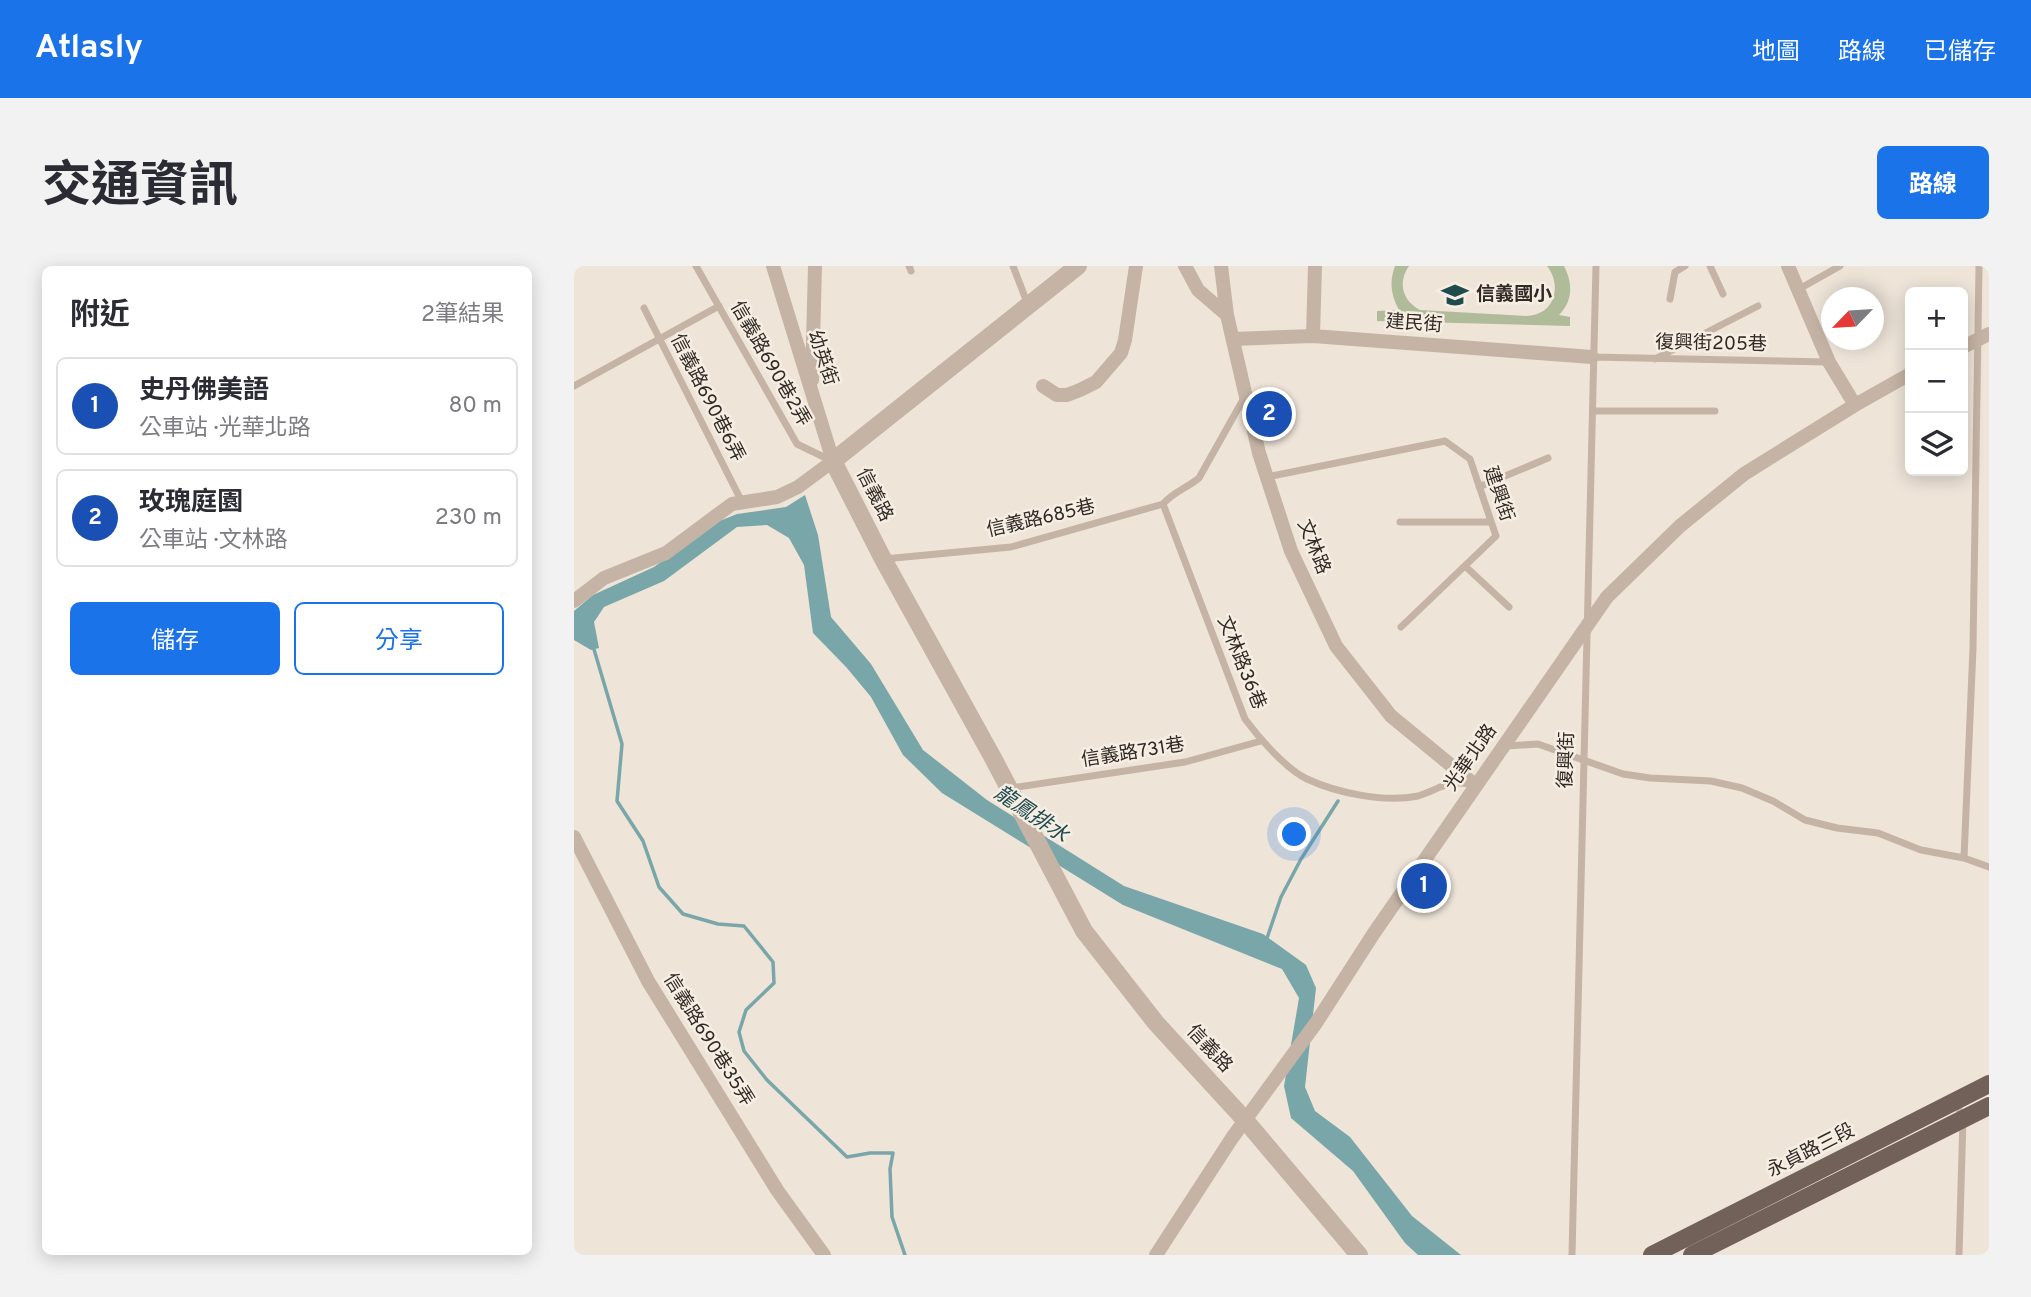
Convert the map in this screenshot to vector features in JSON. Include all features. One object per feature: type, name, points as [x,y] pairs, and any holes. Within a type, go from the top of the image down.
[{"type":"main road","name":"永貞路三段","points":[[1652,1255],[1989,1084]]},
{"type":"main road","name":"永貞路三段","points":[[1692,1255],[1989,1106]]},
{"type":"street","name":"幼英街","points":[[773,266],[833,461]]},
{"type":"street","points":[[812,390],[815,266]]},
{"type":"street","name":"信義路","points":[[1079,266],[833,461],[1084,931],[1156,1023],[1245,1120],[1359,1255]]},
{"type":"street","points":[[1042,386],[1057,395],[1067,395],[1080,390],[1096,382],[1121,353],[1136,266]]},
{"type":"street","name":"文林路","points":[[1221,266],[1227,315],[1245,397],[1267,477],[1291,551],[1336,646],[1391,716],[1475,785]]},
{"type":"street","points":[[1313,336],[1315,266]]},
{"type":"street","points":[[1788,266],[1829,362],[1855,405]]},
{"type":"street","points":[[1181,267],[1198,290],[1227,315]]},
{"type":"street","name":"建民街","points":[[1233,339],[1313,336],[1592,357]]},
{"type":"street","points":[[1968,344],[1984,336]]},
{"type":"street","name":"光華北路","points":[[1156,1255],[1245,1120],[1316,1023],[1475,785],[1607,597],[1679,526],[1744,474],[1905,377]]},
{"type":"street","points":[[574,601],[604,578],[666,553],[732,504],[777,497],[798,487],[833,461]]},
{"type":"street","name":"信義路690巷35弄","points":[[574,837],[648,981],[778,1190],[824,1255]]},
{"type":"lane","name":"信義路690巷2弄","points":[[696,266],[797,444],[833,461]]},
{"type":"lane","points":[[1013,266],[1028,306]]},
{"type":"lane","name":"復興街","points":[[1572,1255],[1596,266]]},
{"type":"lane","points":[[1670,299],[1675,272],[1685,266]]},
{"type":"lane","points":[[1710,266],[1723,293]]},
{"type":"lane","points":[[1798,289],[1840,266]]},
{"type":"lane","points":[[1964,858],[1984,336],[1979,266]]},
{"type":"lane","points":[[574,386],[719,306]]},
{"type":"lane","points":[[1655,359],[1758,306]]},
{"type":"lane","name":"信義路690巷6弄","points":[[645,308],[742,502]]},
{"type":"lane","name":"復興街205巷","points":[[1592,357],[1829,362]]},
{"type":"lane","points":[[1163,504],[1171,494],[1188,487],[1199,478],[1245,397]]},
{"type":"lane","points":[[1593,411],[1715,411]]},
{"type":"lane","name":"建興街","points":[[1267,477],[1445,441],[1469,459],[1496,536],[1401,627]]},
{"type":"lane","points":[[1479,487],[1548,458]]},
{"type":"lane","name":"信義路685巷","points":[[883,559],[1011,547],[1163,504]]},
{"type":"lane","name":"文林路36巷","points":[[1163,504],[1245,719],[1261,741],[1305,778],[1346,792],[1376,797],[1417,796],[1454,781],[1475,785]]},
{"type":"lane","points":[[1400,522],[1491,522]]},
{"type":"lane","points":[[1465,566],[1509,607]]},
{"type":"lane","name":"信義路731巷","points":[[1009,788],[1185,762],[1261,741]]},
{"type":"lane","points":[[1502,746],[1538,744],[1623,774],[1650,778],[1711,780],[1742,788],[1805,820],[1837,828],[1878,833],[1921,850],[1964,858],[1989,867]]},
{"type":"lane","points":[[1955,1101],[1963,1119],[1959,1255]]},
{"type":"green space","points":[[1395,266],[1409,266],[1403,279],[1404,291],[1409,302],[1420,310],[1526,316],[1543,311],[1553,298],[1554,282],[1547,266],[1564,266],[1570,292],[1567,304],[1559,315],[1570,317],[1570,326],[1377,321],[1377,311],[1399,310],[1392,288]]},
{"type":"water","points":[[805,495],[818,535],[831,617],[871,664],[923,750],[987,800],[1124,886],[1263,934],[1306,965],[1316,988],[1305,1087],[1315,1111],[1350,1137],[1412,1216],[1461,1255],[1418,1255],[1405,1243],[1353,1171],[1291,1118],[1284,1086],[1299,998],[1282,969],[1123,905],[942,793],[903,755],[871,697],[813,633],[804,565],[789,538],[767,525],[737,527],[664,581],[604,607],[594,622],[599,648],[591,650],[574,640],[574,611],[593,595],[654,567],[717,522],[737,514],[786,507]]},
{"type":"waterway","points":[[593,646],[622,744],[617,801],[643,841],[659,887],[683,914],[718,924],[744,926],[773,962],[774,983],[746,1010],[739,1032],[744,1051],[767,1080],[847,1157],[893,1153],[890,1169],[892,1217],[905,1255]]},
{"type":"waterway","points":[[1266,941],[1281,897],[1301,859],[1338,801]]},
{"type":"place","name":"信義國小","points":[[1455,295]]},
{"type":"place","name":"玫瑰庭園","points":[[1269,414]]},
{"type":"place","name":"史丹佛美語","points":[[1424,886]]},
{"type":"water label","name":"龍鳳排水","points":[[1031,815]]}]
